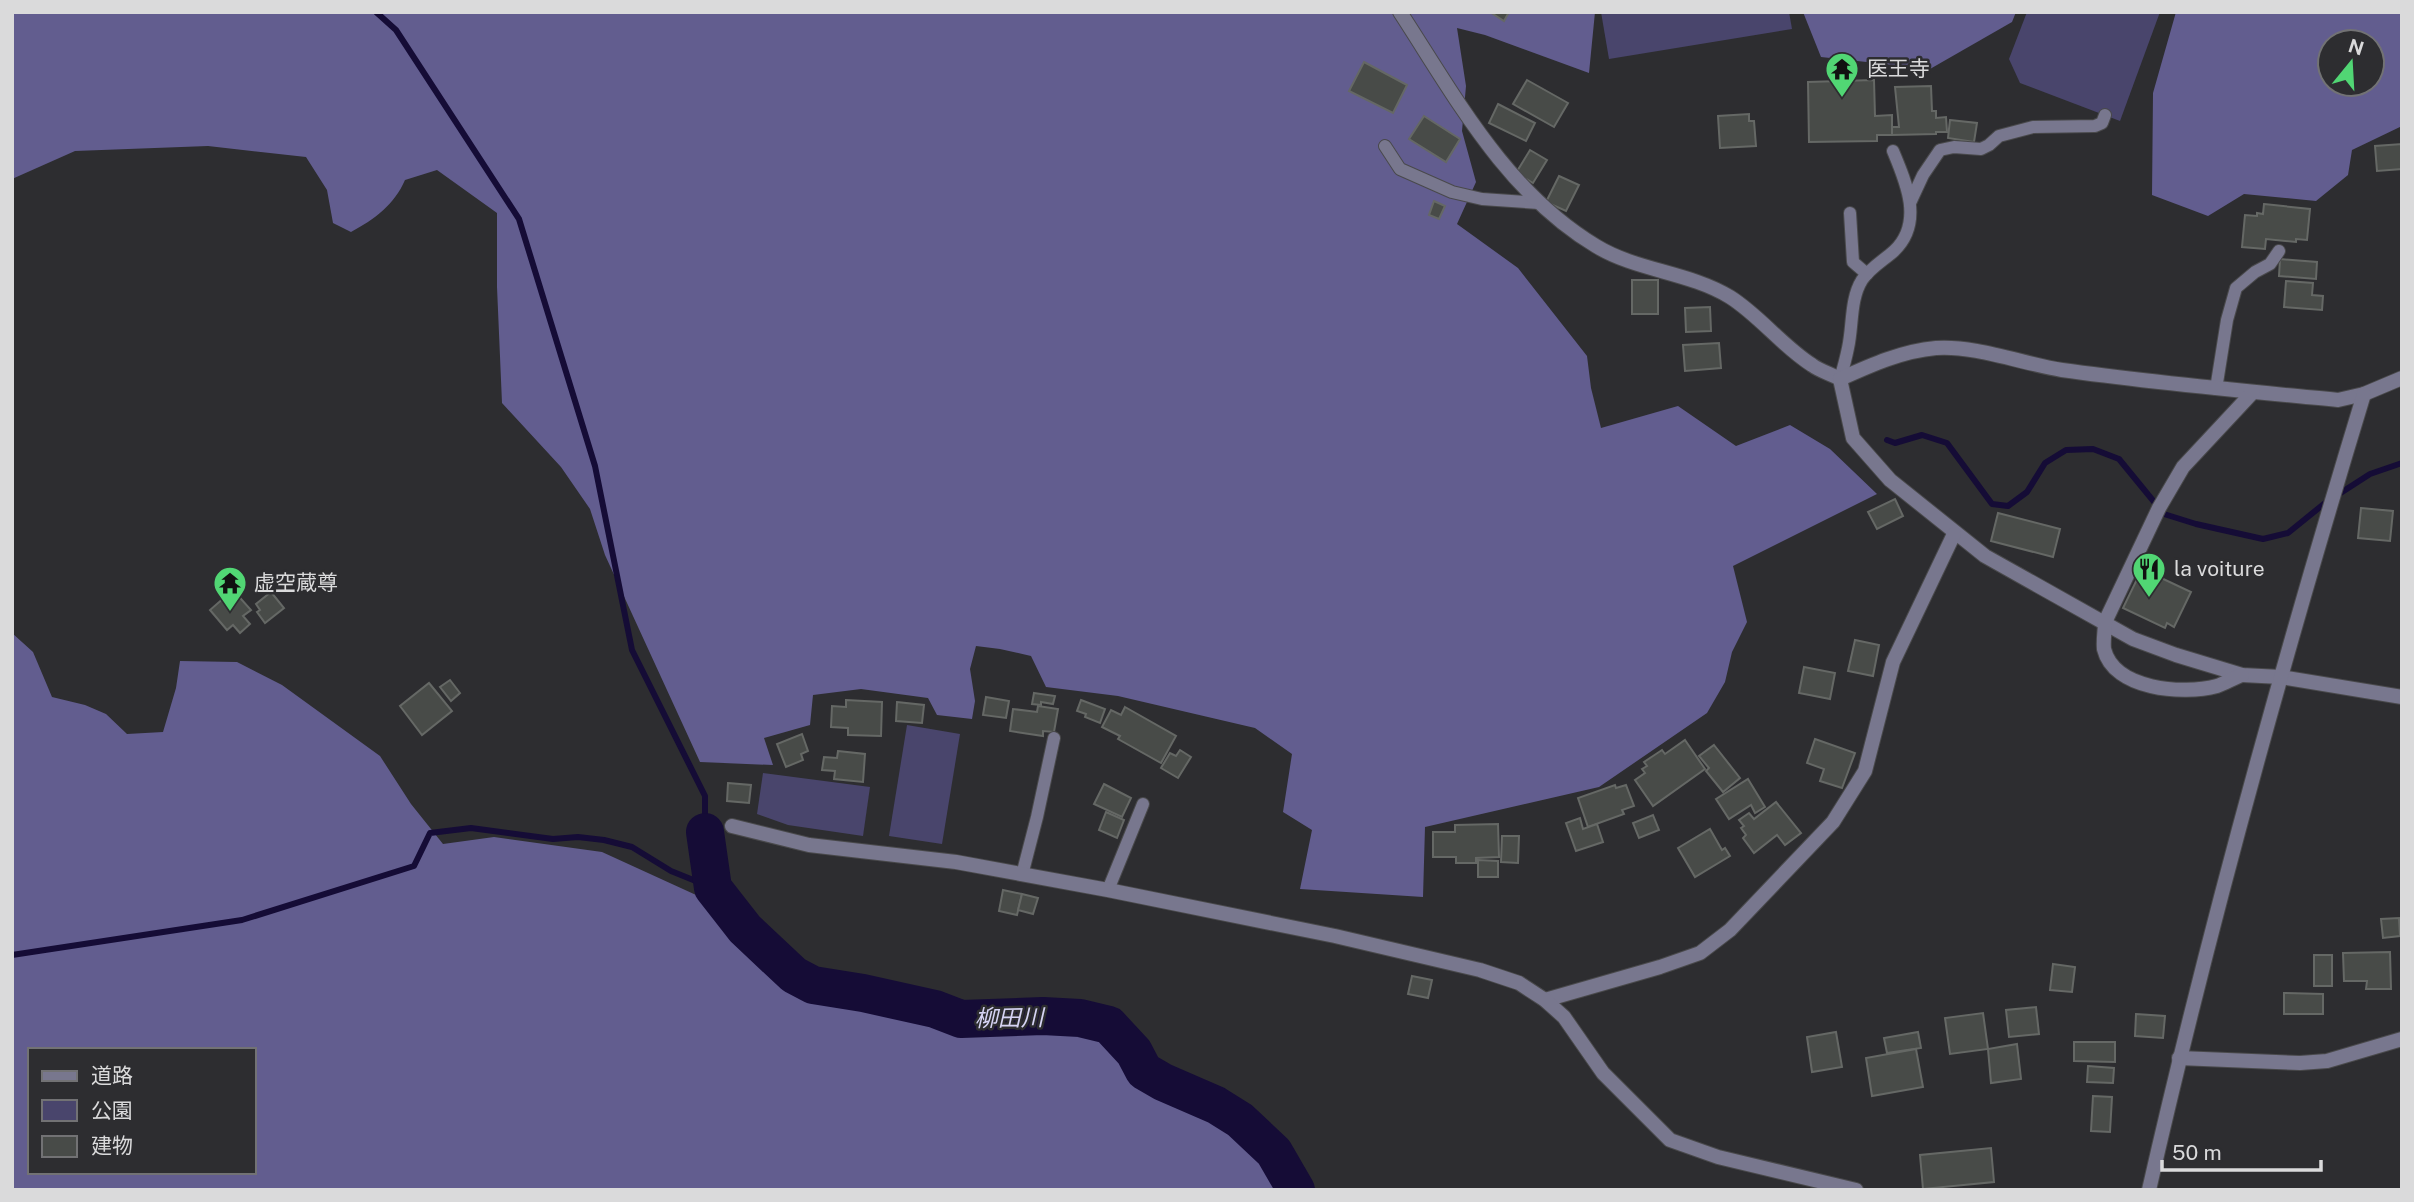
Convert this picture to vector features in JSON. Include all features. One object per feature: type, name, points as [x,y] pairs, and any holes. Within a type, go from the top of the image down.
[{"type":"street","points":[[1400,12],[1491,150],[1522,187],[1557,219],[1597,247],[1626,260],[1693,280],[1728,296],[1762,321],[1812,365],[1840,379]]},
{"type":"street","points":[[1840,379],[1885,358],[1937,348],[1978,352],[2083,373],[2338,400],[2364,394],[2402,378]]},
{"type":"street","points":[[1840,379],[1853,438],[1890,480],[1954,534],[1985,556],[2133,639],[2176,655],[2242,675],[2281,677],[2402,697]]},
{"type":"street","points":[[2242,675],[2217,686],[2175,691],[2130,680],[2114,668],[2105,651],[2105,622],[2159,508],[2183,467],[2253,392]]},
{"type":"street","points":[[2149,1190],[2179,1058],[2281,677],[2364,394]]},
{"type":"street","points":[[1545,1000],[1700,953],[1730,930],[1833,822],[1865,771],[1893,662],[1954,534]]},
{"type":"street","points":[[732,826],[809,845],[956,862],[1108,890],[1335,936],[1480,971],[1519,984],[1545,1000],[1564,1017],[1603,1073],[1670,1140],[1718,1157],[1856,1190]]},
{"type":"street","points":[[2179,1058],[2300,1063],[2327,1061],[2402,1039]]},
{"type":"lane","points":[[1910,204],[1923,175],[1940,150],[1954,147],[1981,149],[1999,135],[2033,127],[2095,127],[2102,123],[2105,115]]},
{"type":"lane","points":[[1385,146],[1400,169],[1452,192],[1482,199],[1539,203]]},
{"type":"lane","points":[[1840,379],[1849,347],[1855,298],[1862,280],[1906,237],[1910,204],[1907,186],[1893,151]]},
{"type":"lane","points":[[1850,213],[1853,262],[1867,274]]},
{"type":"lane","points":[[2216,388],[2227,320],[2236,288],[2255,272],[2270,264],[2278,251]]},
{"type":"lane","points":[[1022,876],[1054,738]]},
{"type":"lane","points":[[1108,890],[1143,804]]},
{"type":"green space","points":[[1601,12],[1789,12],[1792,29],[1609,59]]},
{"type":"green space","points":[[2027,12],[2160,12],[2120,121],[2020,83],[2009,59]]},
{"type":"green space","points":[[907,725],[960,734],[942,844],[889,836]]},
{"type":"green space","points":[[763,773],[870,787],[863,836],[788,825],[757,814]]},
{"type":"shaded area","points":[[12,12],[1595,12],[1589,73],[1485,35],[1457,28],[1466,86],[1462,131],[1476,182],[1457,224],[1518,268],[1587,356],[1591,388],[1601,428],[1678,406],[1736,446],[1790,425],[1830,449],[1877,494],[1733,566],[1747,622],[1732,652],[1725,682],[1707,713],[1599,787],[1425,827],[1423,897],[1300,889],[1312,830],[1283,812],[1292,754],[1255,728],[1118,696],[1046,687],[1031,656],[1000,649],[976,646],[970,669],[975,701],[972,719],[937,715],[928,698],[861,689],[813,695],[810,725],[764,738],[773,765],[700,762],[605,555],[590,509],[561,467],[502,403],[497,213],[437,170],[405,180],[383,210],[351,232],[333,223],[327,190],[306,157],[208,146],[75,151],[12,179]]},
{"type":"shaded area","points":[[1803,12],[2016,12],[2012,22],[1930,69],[1821,57]]},
{"type":"shaded area","points":[[2176,12],[2402,12],[2402,126],[2352,150],[2348,175],[2316,201],[2244,194],[2208,216],[2152,195],[2153,93]]},
{"type":"shaded area","points":[[12,633],[33,652],[52,697],[85,705],[106,714],[127,734],[163,732],[176,688],[180,661],[237,662],[282,685],[380,756],[411,804],[443,844],[494,837],[602,852],[707,900],[761,960],[789,982],[898,1006],[967,1029],[1048,1028],[1080,1024],[1117,1040],[1139,1077],[1223,1116],[1265,1148],[1287,1190],[12,1190]]},
{"type":"building","points":[[1490,12],[1509,12],[1504,21]]},
{"type":"building","points":[[1364,62],[1407,85],[1393,113],[1349,91]]},
{"type":"building","points":[[1527,80],[1568,103],[1554,127],[1513,104]]},
{"type":"building","name":"医王寺","points":[[1874,80],[1875,116],[1892,115],[1892,135],[1877,135],[1877,141],[1809,142],[1808,82]]},
{"type":"building","points":[[1931,86],[1932,111],[1936,111],[1936,118],[1946,117],[1947,132],[1892,135],[1892,127],[1899,127],[1895,87]]},
{"type":"building","points":[[1498,104],[1535,123],[1526,141],[1489,123]]},
{"type":"building","points":[[1749,114],[1749,121],[1754,121],[1756,146],[1720,148],[1718,116]]},
{"type":"building","points":[[1424,116],[1460,139],[1446,162],[1409,139]]},
{"type":"building","points":[[1950,120],[1977,123],[1974,142],[1948,138]]},
{"type":"building","points":[[2402,144],[2402,169],[2377,171],[2375,146]]},
{"type":"building","points":[[1530,150],[1547,160],[1533,183],[1516,173]]},
{"type":"building","points":[[1559,176],[1579,185],[1566,211],[1546,202]]},
{"type":"building","points":[[1434,201],[1445,206],[1439,219],[1429,215]]},
{"type":"building","points":[[2264,204],[2310,209],[2307,240],[2296,239],[2296,242],[2266,239],[2265,249],[2242,247],[2245,215],[2263,214]]},
{"type":"building","points":[[2280,259],[2317,262],[2316,279],[2279,276]]},
{"type":"building","points":[[1632,280],[1658,280],[1658,314],[1632,314]]},
{"type":"building","points":[[2286,281],[2313,283],[2312,295],[2323,296],[2322,310],[2284,307]]},
{"type":"building","points":[[1710,307],[1711,331],[1686,332],[1685,308]]},
{"type":"building","points":[[1719,343],[1721,368],[1685,371],[1683,345]]},
{"type":"building","points":[[1895,499],[1903,516],[1877,529],[1868,512]]},
{"type":"building","points":[[2361,508],[2393,511],[2390,541],[2358,538]]},
{"type":"building","points":[[1998,513],[2060,529],[2053,557],[1991,541]]},
{"type":"building","points":[[2142,569],[2191,592],[2174,627],[2167,623],[2165,628],[2123,608]]},
{"type":"building","name":"虚空蔵尊","points":[[233,590],[251,610],[243,616],[250,624],[240,633],[233,625],[227,630],[210,610]]},
{"type":"building","points":[[271,592],[284,608],[265,623],[257,612],[260,610],[256,604]]},
{"type":"building","points":[[1855,640],[1879,645],[1873,676],[1848,671]]},
{"type":"building","points":[[1804,667],[1835,673],[1830,699],[1799,693]]},
{"type":"building","points":[[450,680],[460,693],[451,701],[440,687]]},
{"type":"building","points":[[429,683],[452,711],[422,735],[400,706]]},
{"type":"building","points":[[1034,693],[1055,696],[1053,704],[1032,704]]},
{"type":"building","points":[[986,697],[1009,701],[1006,718],[983,715]]},
{"type":"building","points":[[846,700],[882,702],[881,736],[848,735],[848,728],[831,727],[832,706],[846,707]]},
{"type":"building","points":[[1081,700],[1105,709],[1100,723],[1077,711]]},
{"type":"building","points":[[897,702],[924,705],[922,723],[896,721]]},
{"type":"building","points":[[1038,706],[1058,709],[1054,732],[1043,731],[1043,736],[1010,731],[1013,709],[1037,712]]},
{"type":"building","points":[[1125,707],[1176,736],[1161,763],[1102,727],[1111,710],[1121,715]]},
{"type":"building","points":[[802,734],[808,751],[801,754],[803,760],[786,767],[777,744]]},
{"type":"building","points":[[1815,739],[1855,753],[1842,788],[1820,781],[1824,769],[1807,763]]},
{"type":"building","points":[[1685,740],[1705,769],[1653,806],[1635,780],[1645,773],[1642,769],[1647,766],[1644,762],[1662,750],[1665,754]]},
{"type":"building","points":[[1714,745],[1740,778],[1723,792],[1706,771],[1709,768],[1699,756]]},
{"type":"building","points":[[1180,750],[1191,757],[1178,778],[1161,768],[1170,753],[1176,756]]},
{"type":"building","points":[[838,751],[865,754],[863,782],[834,779],[835,771],[822,770],[824,757],[837,758]]},
{"type":"building","points":[[1748,779],[1765,807],[1755,813],[1751,805],[1729,819],[1716,799]]},
{"type":"building","points":[[728,783],[751,785],[749,803],[727,801]]},
{"type":"building","points":[[1104,784],[1131,798],[1122,817],[1094,804]]},
{"type":"building","points":[[1615,785],[1616,788],[1626,785],[1634,806],[1622,810],[1624,814],[1588,827],[1578,798]]},
{"type":"building","points":[[1776,802],[1801,833],[1785,845],[1777,835],[1754,853],[1743,838],[1746,835],[1741,828],[1744,826],[1739,820],[1749,813],[1754,819]]},
{"type":"building","points":[[1106,812],[1124,820],[1117,838],[1099,830]]},
{"type":"building","points":[[1653,815],[1659,830],[1639,838],[1633,823]]},
{"type":"building","points":[[1580,818],[1583,829],[1597,824],[1603,842],[1576,851],[1566,823]]},
{"type":"building","points":[[1498,824],[1499,857],[1476,858],[1476,863],[1456,863],[1456,857],[1433,857],[1433,832],[1455,832],[1455,825]]},
{"type":"building","points":[[1710,829],[1722,850],[1725,848],[1730,856],[1695,877],[1678,848]]},
{"type":"building","points":[[1502,836],[1519,836],[1518,863],[1501,862]]},
{"type":"building","points":[[1478,860],[1498,861],[1498,877],[1478,877]]},
{"type":"building","points":[[1003,890],[1022,894],[1017,915],[999,911]]},
{"type":"building","points":[[1022,894],[1038,898],[1033,914],[1018,910]]},
{"type":"building","points":[[2399,918],[2400,936],[2383,938],[2381,919]]},
{"type":"building","points":[[2390,952],[2391,989],[2366,989],[2367,981],[2344,981],[2343,953]]},
{"type":"building","points":[[2314,955],[2332,955],[2332,986],[2314,986]]},
{"type":"building","points":[[2053,964],[2075,967],[2072,992],[2050,990]]},
{"type":"building","points":[[1412,976],[1432,980],[1428,998],[1408,994]]},
{"type":"building","points":[[2284,993],[2323,994],[2323,1014],[2284,1014]]},
{"type":"building","points":[[2036,1007],[2039,1034],[2009,1037],[2006,1010]]},
{"type":"building","points":[[1983,1013],[1988,1049],[1950,1054],[1945,1018]]},
{"type":"building","points":[[2136,1014],[2165,1016],[2163,1038],[2135,1036]]},
{"type":"building","points":[[1836,1032],[1842,1067],[1812,1072],[1807,1037]]},
{"type":"building","points":[[1918,1032],[1921,1048],[1887,1053],[1884,1038]]},
{"type":"building","points":[[2074,1042],[2115,1042],[2115,1062],[2074,1061]]},
{"type":"building","points":[[2017,1044],[2021,1079],[1991,1083],[1988,1049]]},
{"type":"building","points":[[1916,1049],[1923,1087],[1872,1096],[1866,1058]]},
{"type":"building","points":[[2088,1066],[2114,1068],[2113,1083],[2087,1082]]},
{"type":"building","points":[[2093,1096],[2112,1097],[2110,1132],[2091,1131]]},
{"type":"building","points":[[1991,1148],[1994,1182],[1923,1189],[1920,1155]]},
{"type":"waterway","points":[[376,12],[396,30],[519,219],[595,466],[632,650],[705,796],[705,832]]},
{"type":"waterway","points":[[1887,440],[1895,443],[1922,435],[1947,443],[1992,504],[2008,506],[2027,492],[2045,463],[2066,450],[2093,449],[2119,459],[2164,514],[2263,539],[2288,533],[2325,503],[2370,474],[2402,463]]},
{"type":"waterway","points":[[12,955],[242,920],[414,866],[430,833],[471,828],[553,839],[578,837],[604,840],[632,847],[671,871],[713,888]]},
{"type":"waterway","name":"柳田川","points":[[705,832],[713,888],[745,929],[794,975],[813,985],[935,1009],[961,1019],[1043,1016],[1080,1018],[1109,1025],[1134,1052],[1144,1071],[1216,1105],[1240,1120],[1274,1152],[1296,1190]]},
{"type":"place","name":"医王寺","points":[[1842,99]]},
{"type":"place","name":"la voiture","points":[[2149,599]]},
{"type":"place","name":"虚空蔵尊","points":[[230,613]]}]
